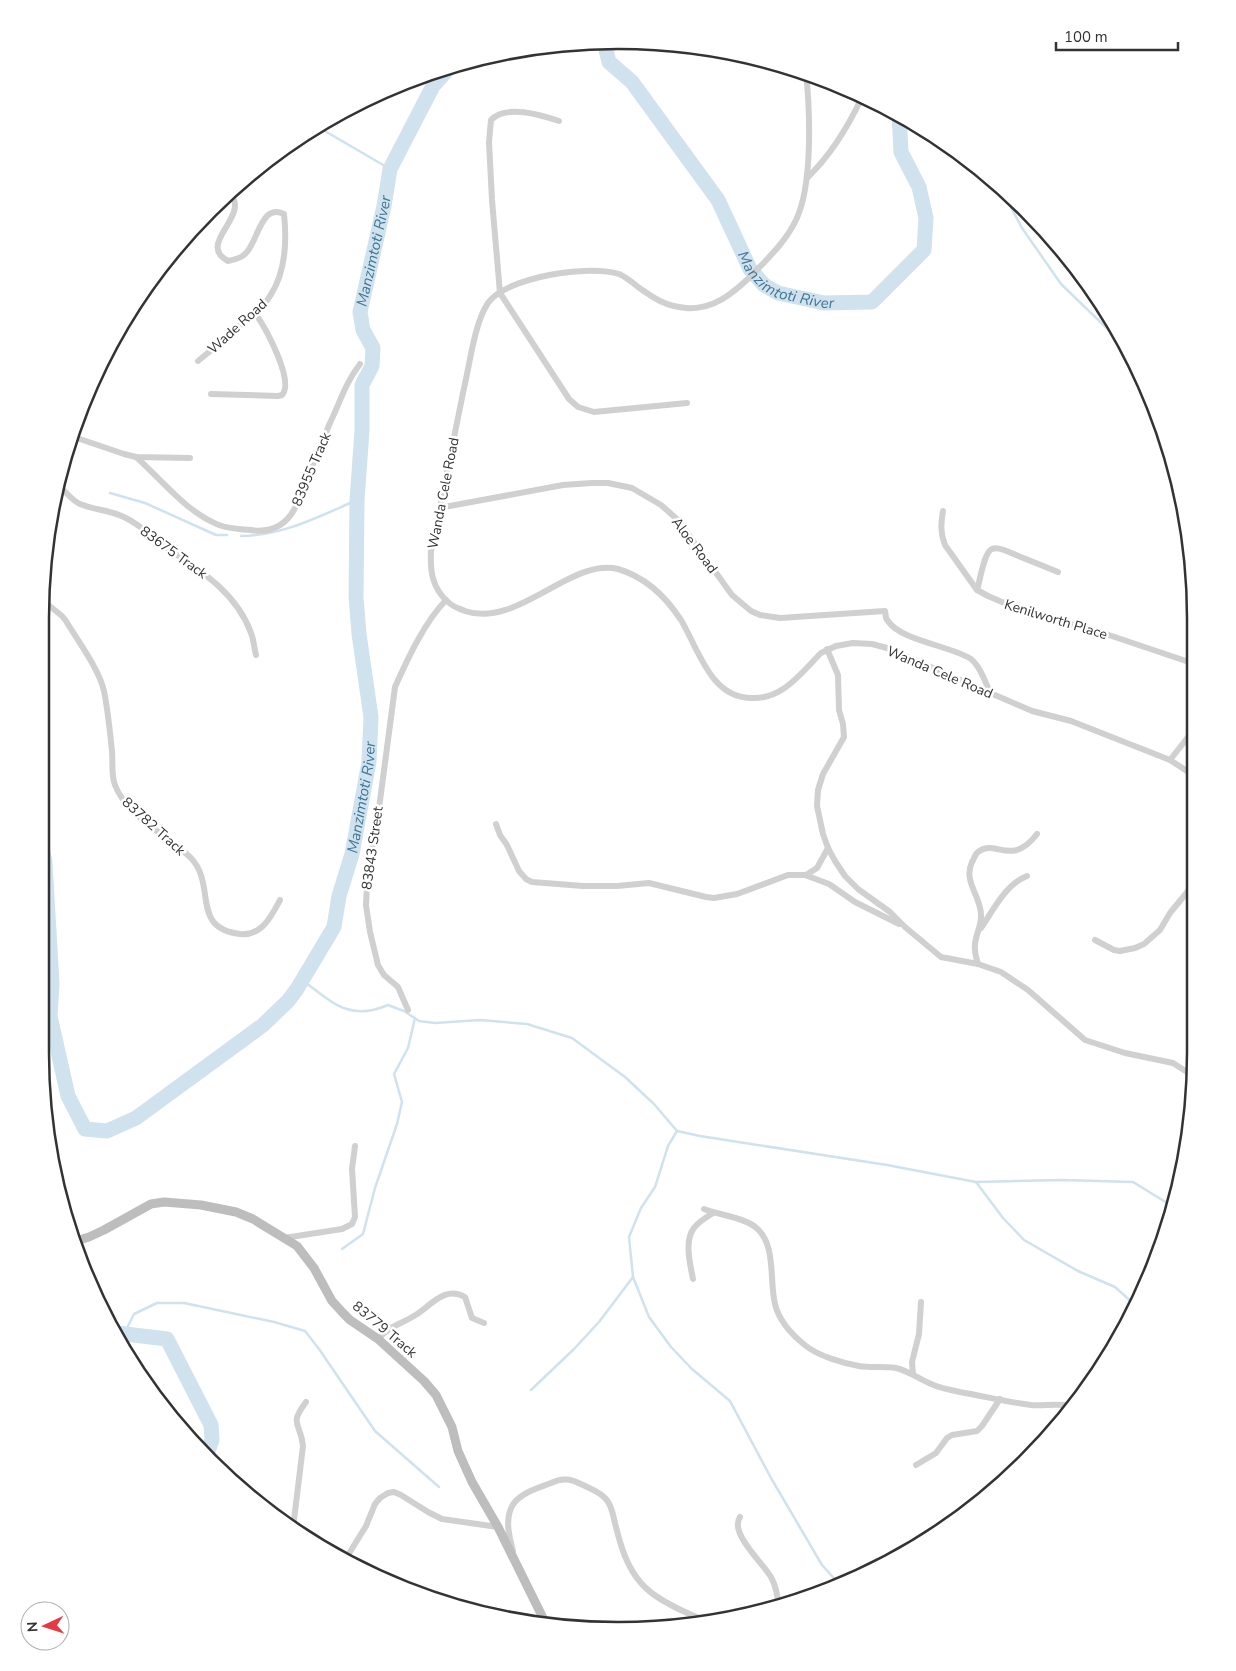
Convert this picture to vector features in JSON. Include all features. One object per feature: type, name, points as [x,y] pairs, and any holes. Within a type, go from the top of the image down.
[{"type":"street","name":"Wanda Cele Road","points":[[806,81],[807,178],[804,197],[797,219],[788,235],[774,253],[738,288],[718,302],[703,307],[688,308],[666,305],[625,277],[605,271],[590,270],[515,284],[488,303],[475,338],[439,508],[430,566],[434,585],[453,606],[470,613],[487,614],[505,611],[580,574],[599,568],[616,569],[640,578],[652,586],[681,620],[702,663],[717,683],[735,695],[748,698],[767,698],[783,689],[827,649],[853,643],[872,644],[904,654],[1032,711],[1071,722],[1170,760],[1187,771]]},
{"type":"street","points":[[807,178],[829,155],[850,123],[860,102]]},
{"type":"street","points":[[559,121],[524,112],[501,113],[491,120],[489,142],[500,293],[569,400],[578,408],[594,412],[687,403]]},
{"type":"street","name":"Wade Road","points":[[198,361],[255,313],[270,297],[280,277],[284,262],[286,234],[284,214],[280,212],[269,214],[262,221],[246,253],[235,260],[228,261],[219,255],[217,251],[219,239],[232,218],[235,206],[233,199]]},
{"type":"street","points":[[211,394],[278,396],[285,392],[286,387],[275,347],[255,313]]},
{"type":"street","name":"83955 Track","points":[[136,457],[186,504],[220,526],[260,532],[280,526],[290,518],[295,508],[344,389],[351,374],[360,364]]},
{"type":"street","points":[[78,438],[136,457],[190,458]]},
{"type":"street","name":"Aloe Road","points":[[439,508],[563,485],[592,482],[632,488],[661,505],[678,520],[732,595],[751,611],[760,615],[780,618],[885,610],[886,620],[892,626],[918,639],[973,660],[990,693]]},
{"type":"street","name":"83675 Track","points":[[64,489],[81,504],[125,517],[171,551],[189,561],[212,580],[231,599],[242,615],[252,634],[256,655]]},
{"type":"street","name":"Kenilworth Place","points":[[943,511],[941,532],[944,545],[977,590],[1016,608],[1049,619],[1088,628],[1187,661]]},
{"type":"street","points":[[977,590],[988,553],[996,548],[1058,572]]},
{"type":"street","name":"83843 Street","points":[[408,1010],[398,987],[378,966],[367,916],[365,894],[368,867],[376,831],[395,686],[401,671],[426,626],[446,600]]},
{"type":"street","name":"83782 Track","points":[[49,606],[66,621],[94,667],[104,688],[114,784],[120,795],[132,809],[190,857],[198,867],[204,885],[207,910],[213,922],[229,932],[255,933],[268,920],[280,900]]},
{"type":"street","points":[[827,649],[838,675],[839,710],[844,737],[826,766],[818,790],[817,806],[828,848],[845,876],[858,889],[890,912],[941,957],[978,964],[1001,972],[1028,990],[1085,1040],[1125,1054],[1173,1063],[1186,1072]]},
{"type":"street","points":[[1170,760],[1187,738]]},
{"type":"street","points":[[496,824],[519,871],[526,879],[532,882],[583,886],[617,886],[649,883],[714,898],[737,894],[788,875],[810,874],[817,868],[828,848]]},
{"type":"street","points":[[978,964],[974,947],[981,914],[968,872],[974,857],[978,852],[989,848],[1009,852],[1018,850],[1029,844],[1037,834]]},
{"type":"street","points":[[805,875],[829,884],[855,902],[905,927]]},
{"type":"street","points":[[977,934],[1009,887],[1018,879],[1027,876]]},
{"type":"street","points":[[1095,940],[1114,950],[1120,951],[1136,948],[1144,944],[1160,930],[1170,913],[1187,892]]},
{"type":"street","points":[[284,1238],[342,1229],[352,1224],[354,1217],[352,1169],[355,1146]]},
{"type":"street","name":"83779 Track","points":[[80,1240],[104,1230],[151,1204],[164,1202],[201,1205],[236,1212],[254,1219],[297,1246],[343,1313],[378,1339],[424,1381],[436,1395],[452,1428],[458,1450],[472,1482],[498,1527],[542,1617]]},
{"type":"street","points":[[704,1209],[746,1222],[754,1226],[762,1234],[772,1261],[771,1280],[777,1311],[787,1328],[807,1347],[817,1353],[859,1366],[897,1368],[941,1387],[1032,1405],[1066,1405]]},
{"type":"street","points":[[693,1279],[689,1252],[691,1234],[693,1228],[713,1213]]},
{"type":"street","points":[[378,1339],[386,1330],[409,1319],[437,1298],[448,1294],[460,1294],[465,1297],[472,1318],[484,1323]]},
{"type":"street","points":[[913,1374],[912,1362],[919,1334],[922,1302]]},
{"type":"street","points":[[916,1465],[936,1453],[947,1438],[977,1431],[1000,1399]]},
{"type":"street","points":[[294,1521],[303,1446],[296,1418],[306,1402]]},
{"type":"street","points":[[520,1571],[509,1532],[511,1508],[522,1495],[557,1480],[569,1479],[598,1492],[606,1498],[611,1507],[625,1558],[641,1584],[661,1599],[695,1616]]},
{"type":"street","points":[[348,1554],[366,1526],[375,1504],[388,1493],[394,1492],[402,1495],[442,1519],[498,1527]]},
{"type":"street","points":[[740,1517],[737,1524],[740,1534],[771,1577],[777,1599]]},
{"type":"waterway","name":"Manzimtoti River","points":[[606,49],[609,62],[632,82],[718,200],[750,269],[764,285],[778,293],[824,303],[872,302],[924,250],[926,218],[919,187],[901,152],[899,123]]},
{"type":"waterway","name":"Manzimtoti River","points":[[49,932],[52,984],[50,1016],[68,1096],[85,1129],[107,1131],[136,1118],[263,1025],[288,1001],[297,989],[334,927],[339,896],[352,854],[369,762],[371,717],[359,634],[356,597],[357,500],[362,431],[362,385],[372,366],[373,348],[363,330],[360,312],[384,206],[390,169],[433,86],[441,77]]},
{"type":"waterway","points":[[324,131],[390,169]]},
{"type":"waterway","points":[[1010,205],[1022,228],[1061,284],[1110,331]]},
{"type":"waterway","points":[[110,493],[145,503],[216,535],[227,535]]},
{"type":"waterway","points":[[241,536],[271,533],[286,529],[357,500]]},
{"type":"waterway","points":[[302,980],[332,1002],[352,1010],[374,1010],[388,1005],[404,1011],[419,1021],[435,1023],[480,1020],[527,1024],[572,1038],[625,1077],[654,1104],[677,1131],[887,1165],[976,1182],[1063,1180],[1133,1182],[1167,1203]]},
{"type":"waterway","points":[[342,1249],[363,1234],[375,1188],[397,1124],[402,1102],[394,1074],[408,1048],[415,1018]]},
{"type":"waterway","points":[[677,1131],[668,1146],[655,1187],[641,1208],[629,1237],[633,1277],[649,1317],[671,1347],[692,1369],[730,1401],[771,1478],[822,1565],[835,1579]]},
{"type":"waterway","points":[[976,1182],[1003,1218],[1024,1240],[1078,1271],[1115,1287],[1131,1301]]},
{"type":"waterway","points":[[531,1390],[599,1322],[633,1277]]},
{"type":"waterway","points":[[124,1334],[134,1314],[157,1303],[184,1303],[274,1322],[305,1331],[375,1431],[439,1487]]},
{"type":"waterway","name":"Manzimtoti River","points":[[123,1334],[167,1339],[211,1425],[212,1440],[209,1449]]}]
